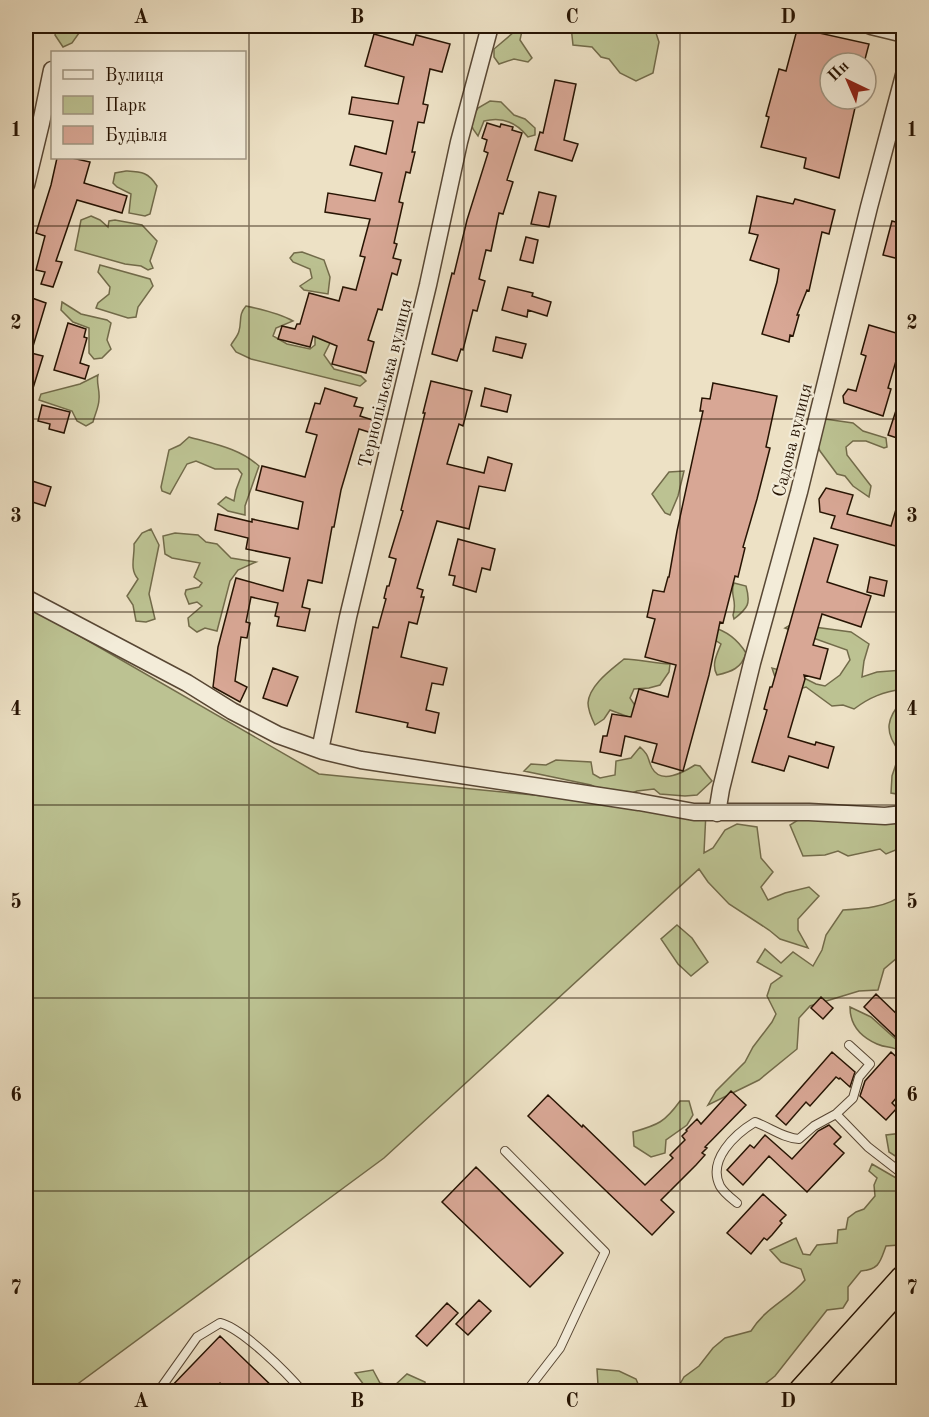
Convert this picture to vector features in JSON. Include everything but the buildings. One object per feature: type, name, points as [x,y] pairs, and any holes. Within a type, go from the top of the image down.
[{"type":"highway","points":[[803,1392],[903,1280]]},
{"type":"street","name":"Тернопільська вулиця","points":[[320,750],[348,617],[428,285],[459,142],[490,26]]},
{"type":"street","points":[[871,26],[903,34]]},
{"type":"street","points":[[26,185],[51,75]]},
{"type":"street","name":"Садова вулиця","points":[[717,813],[752,663],[799,492],[903,75]]},
{"type":"street","points":[[26,598],[187,683],[232,711],[278,735],[320,750],[372,762],[694,812],[809,812],[885,816],[903,814]]},
{"type":"lane","points":[[737,1203],[721,1188],[717,1178],[717,1165],[727,1146],[741,1131],[755,1122],[772,1128],[786,1138],[799,1139],[814,1126],[836,1114],[853,1098],[859,1077],[870,1064],[849,1045]]},
{"type":"lane","points":[[836,1114],[868,1147],[903,1175]]},
{"type":"lane","points":[[505,1151],[605,1252],[560,1347],[526,1392]]},
{"type":"lane","points":[[158,1392],[198,1337],[220,1323],[231,1326],[303,1392]]},
{"type":"green space","points":[[57,26],[84,26],[72,43],[63,47],[55,35]]},
{"type":"green space","points":[[508,26],[523,26],[520,40],[532,58],[528,62],[514,59],[499,64],[494,57],[494,49],[514,32]]},
{"type":"green space","points":[[571,26],[654,27],[659,42],[653,73],[636,81],[620,73],[609,59],[601,57],[592,47],[573,45]]},
{"type":"green space","points":[[490,101],[501,102],[514,115],[525,119],[535,128],[535,135],[528,137],[514,124],[497,119],[484,121],[478,136],[470,120],[478,108]]},
{"type":"green space","points":[[126,171],[144,174],[151,178],[157,186],[150,214],[145,216],[129,213],[131,194],[113,183],[115,173]]},
{"type":"green space","points":[[91,216],[108,227],[109,221],[115,220],[142,225],[157,241],[150,261],[153,268],[148,270],[141,266],[125,264],[75,250],[81,220]]},
{"type":"green space","points":[[302,252],[324,260],[330,277],[328,294],[304,290],[300,286],[312,278],[310,269],[293,262],[290,258],[294,253]]},
{"type":"green space","points":[[100,265],[150,279],[153,286],[138,307],[136,317],[128,318],[96,308],[98,303],[109,294],[110,287],[98,272]]},
{"type":"green space","points":[[62,302],[81,314],[111,323],[107,340],[111,349],[102,358],[94,359],[89,353],[89,328],[73,322],[61,310]]},
{"type":"green space","points":[[246,306],[277,314],[293,321],[276,328],[273,336],[287,344],[310,349],[315,345],[315,338],[324,327],[332,339],[324,355],[334,369],[361,376],[366,381],[360,386],[251,359],[236,352],[231,345],[238,333],[241,315]]},
{"type":"green space","points":[[98,375],[98,405],[93,422],[86,426],[77,421],[72,411],[39,400],[41,394],[80,384]]},
{"type":"green space","points":[[825,419],[853,423],[863,431],[886,438],[887,447],[884,448],[866,441],[853,441],[846,447],[847,455],[871,486],[869,497],[853,486],[845,476],[837,474],[820,451],[817,444]]},
{"type":"green space","points":[[189,437],[235,451],[259,466],[245,506],[245,515],[228,511],[218,504],[226,497],[234,501],[242,474],[238,469],[215,469],[196,461],[187,464],[170,494],[162,491],[169,450],[180,445]]},
{"type":"green space","points":[[684,471],[678,496],[670,515],[665,513],[652,494],[669,472]]},
{"type":"green space","points":[[151,529],[159,545],[149,594],[155,619],[146,622],[136,621],[133,605],[127,596],[138,579],[133,567],[134,544],[142,533]]},
{"type":"green space","points":[[175,533],[198,535],[206,542],[217,544],[231,558],[256,562],[238,570],[230,581],[217,631],[205,628],[197,632],[189,626],[188,618],[202,606],[197,602],[189,604],[185,594],[186,590],[199,587],[202,583],[194,577],[200,563],[172,558],[165,554],[163,536]]},
{"type":"green space","points":[[734,583],[746,586],[748,601],[742,612],[734,619],[735,605],[732,591]]},
{"type":"green space","points":[[26,605],[319,774],[706,812],[704,853],[713,848],[725,830],[737,824],[757,827],[761,858],[773,872],[761,887],[768,900],[809,887],[819,896],[798,919],[798,930],[808,948],[780,939],[729,904],[699,869],[384,1158],[68,1391],[26,1392]]},
{"type":"green space","points":[[792,624],[851,632],[869,644],[862,677],[877,672],[903,670],[903,689],[877,696],[854,709],[843,705],[832,706],[806,687],[796,690],[776,680],[772,668],[825,686],[840,675],[850,660],[847,650],[785,628]]},
{"type":"green space","points":[[712,627],[732,637],[746,653],[742,662],[735,668],[717,675],[715,663],[721,644],[712,638]]},
{"type":"green space","points":[[624,659],[670,664],[669,672],[660,685],[634,689],[630,698],[636,707],[634,719],[610,710],[604,719],[595,725],[589,709],[589,696],[602,678]]},
{"type":"green space","points":[[903,699],[903,795],[891,793],[892,776],[900,752],[891,738],[889,725],[893,712]]},
{"type":"green space","points":[[640,747],[647,755],[652,768],[661,776],[673,776],[695,765],[700,766],[712,781],[697,795],[660,794],[654,789],[637,791],[625,796],[607,793],[591,785],[524,771],[531,764],[546,765],[556,760],[591,762],[593,774],[600,778],[615,775],[616,761],[631,758]]},
{"type":"green space","points":[[903,809],[903,847],[886,854],[880,849],[848,856],[838,851],[825,855],[803,856],[790,825],[801,818]]},
{"type":"green space","points":[[903,894],[903,936],[898,957],[884,969],[878,990],[859,991],[810,1006],[799,1018],[797,1049],[759,1080],[708,1105],[716,1091],[745,1062],[776,1014],[767,996],[771,984],[782,976],[757,962],[765,949],[781,963],[793,952],[813,966],[822,950],[826,935],[843,910],[883,905]]},
{"type":"green space","points":[[677,925],[692,938],[708,962],[691,976],[678,964],[661,939]]},
{"type":"green space","points":[[850,1007],[871,1017],[899,1042],[903,1042],[903,1056],[896,1049],[881,1046],[861,1034],[854,1025]]},
{"type":"green space","points":[[680,1101],[689,1101],[693,1115],[687,1125],[666,1140],[665,1153],[651,1157],[634,1146],[633,1132],[660,1122]]},
{"type":"green space","points":[[904,1133],[903,1161],[889,1152],[886,1135]]},
{"type":"green space","points":[[872,1164],[903,1182],[903,1240],[899,1245],[886,1246],[876,1266],[861,1271],[848,1287],[848,1300],[843,1308],[827,1310],[775,1376],[756,1391],[676,1391],[684,1377],[699,1366],[713,1348],[725,1338],[751,1331],[763,1316],[805,1280],[801,1269],[781,1262],[770,1250],[796,1238],[803,1254],[810,1255],[817,1245],[837,1243],[838,1230],[846,1229],[848,1218],[864,1209],[875,1196],[874,1185],[877,1178],[869,1171]]},
{"type":"green space","points":[[597,1369],[619,1371],[636,1379],[641,1391],[602,1391],[598,1385]]},
{"type":"green space","points":[[373,1370],[380,1383],[394,1386],[407,1374],[425,1382],[426,1391],[367,1391],[355,1373]]}]
